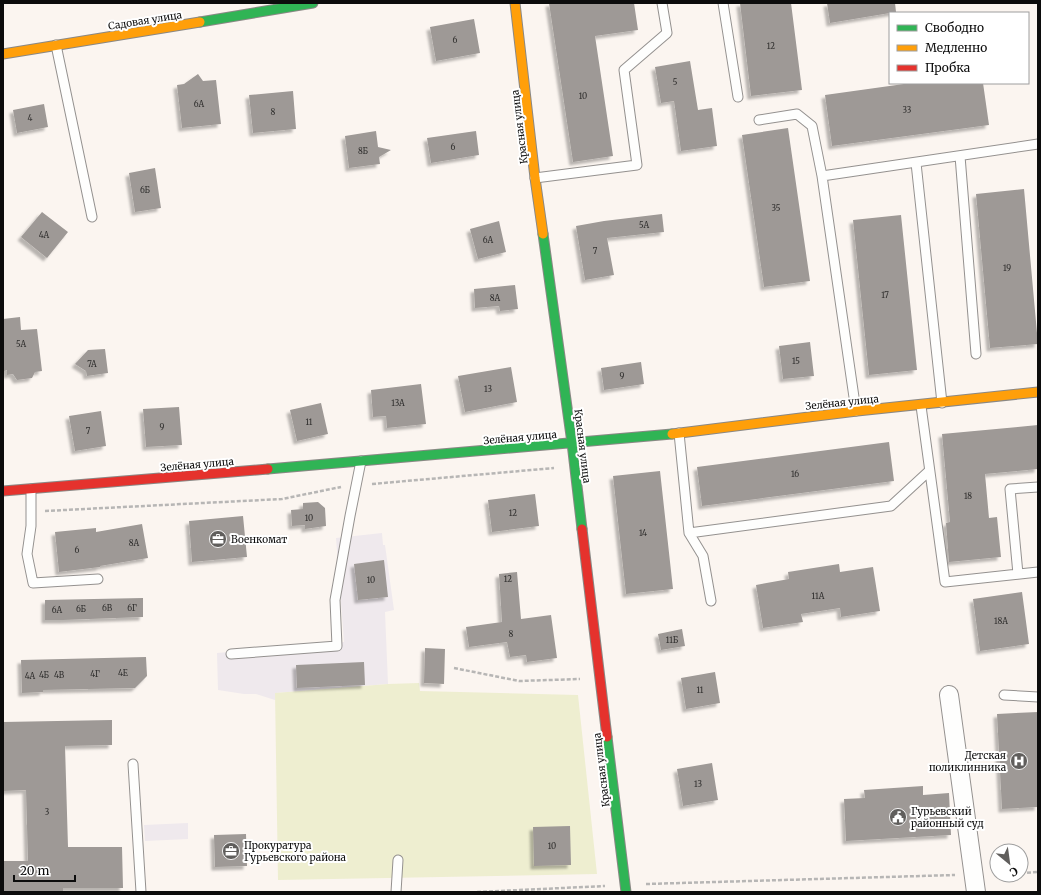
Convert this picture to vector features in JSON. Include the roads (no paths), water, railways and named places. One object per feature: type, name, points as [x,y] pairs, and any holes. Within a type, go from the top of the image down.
[{"type":"street","name":"Садовая улица","points":[[3,54],[313,3]]},
{"type":"street","name":"Красная улица","points":[[515,3],[536,178],[572,443],[626,888]]},
{"type":"street","name":"Зелёная улица","points":[[3,491],[679,433],[856,411],[921,406],[1038,392]]},
{"type":"street","points":[[949,695],[976,892]]},
{"type":"lane","points":[[536,178],[637,165],[624,70],[668,33],[662,3]]},
{"type":"lane","points":[[723,3],[738,97]]},
{"type":"lane","points":[[56,45],[92,217]]},
{"type":"lane","points":[[759,120],[797,114],[812,126],[822,176],[856,411]]},
{"type":"lane","points":[[822,176],[1038,144]]},
{"type":"lane","points":[[960,156],[976,354]]},
{"type":"lane","points":[[916,163],[942,403]]},
{"type":"lane","points":[[921,406],[945,582],[1038,572]]},
{"type":"lane","points":[[679,433],[688,533],[703,556],[710,601]]},
{"type":"lane","points":[[232,654],[337,646],[335,600],[350,516],[362,461]]},
{"type":"lane","points":[[688,533],[891,506],[929,471]]},
{"type":"lane","points":[[1018,574],[1010,489],[1038,486]]},
{"type":"lane","points":[[31,489],[31,526],[27,554],[33,583],[98,579]]},
{"type":"lane","points":[[1004,696],[1038,697]]},
{"type":"lane","points":[[133,764],[141,892]]},
{"type":"lane","points":[[396,892],[398,860]]},
{"type":"place","name":"Военкомат","points":[[218,539]]},
{"type":"place","name":"Детская поликлинника","points":[[1019,761]]},
{"type":"place","name":"Гурьевский районный суд","points":[[898,817]]},
{"type":"place","name":"Прокуратура Гурьевского района","points":[[231,851]]}]
